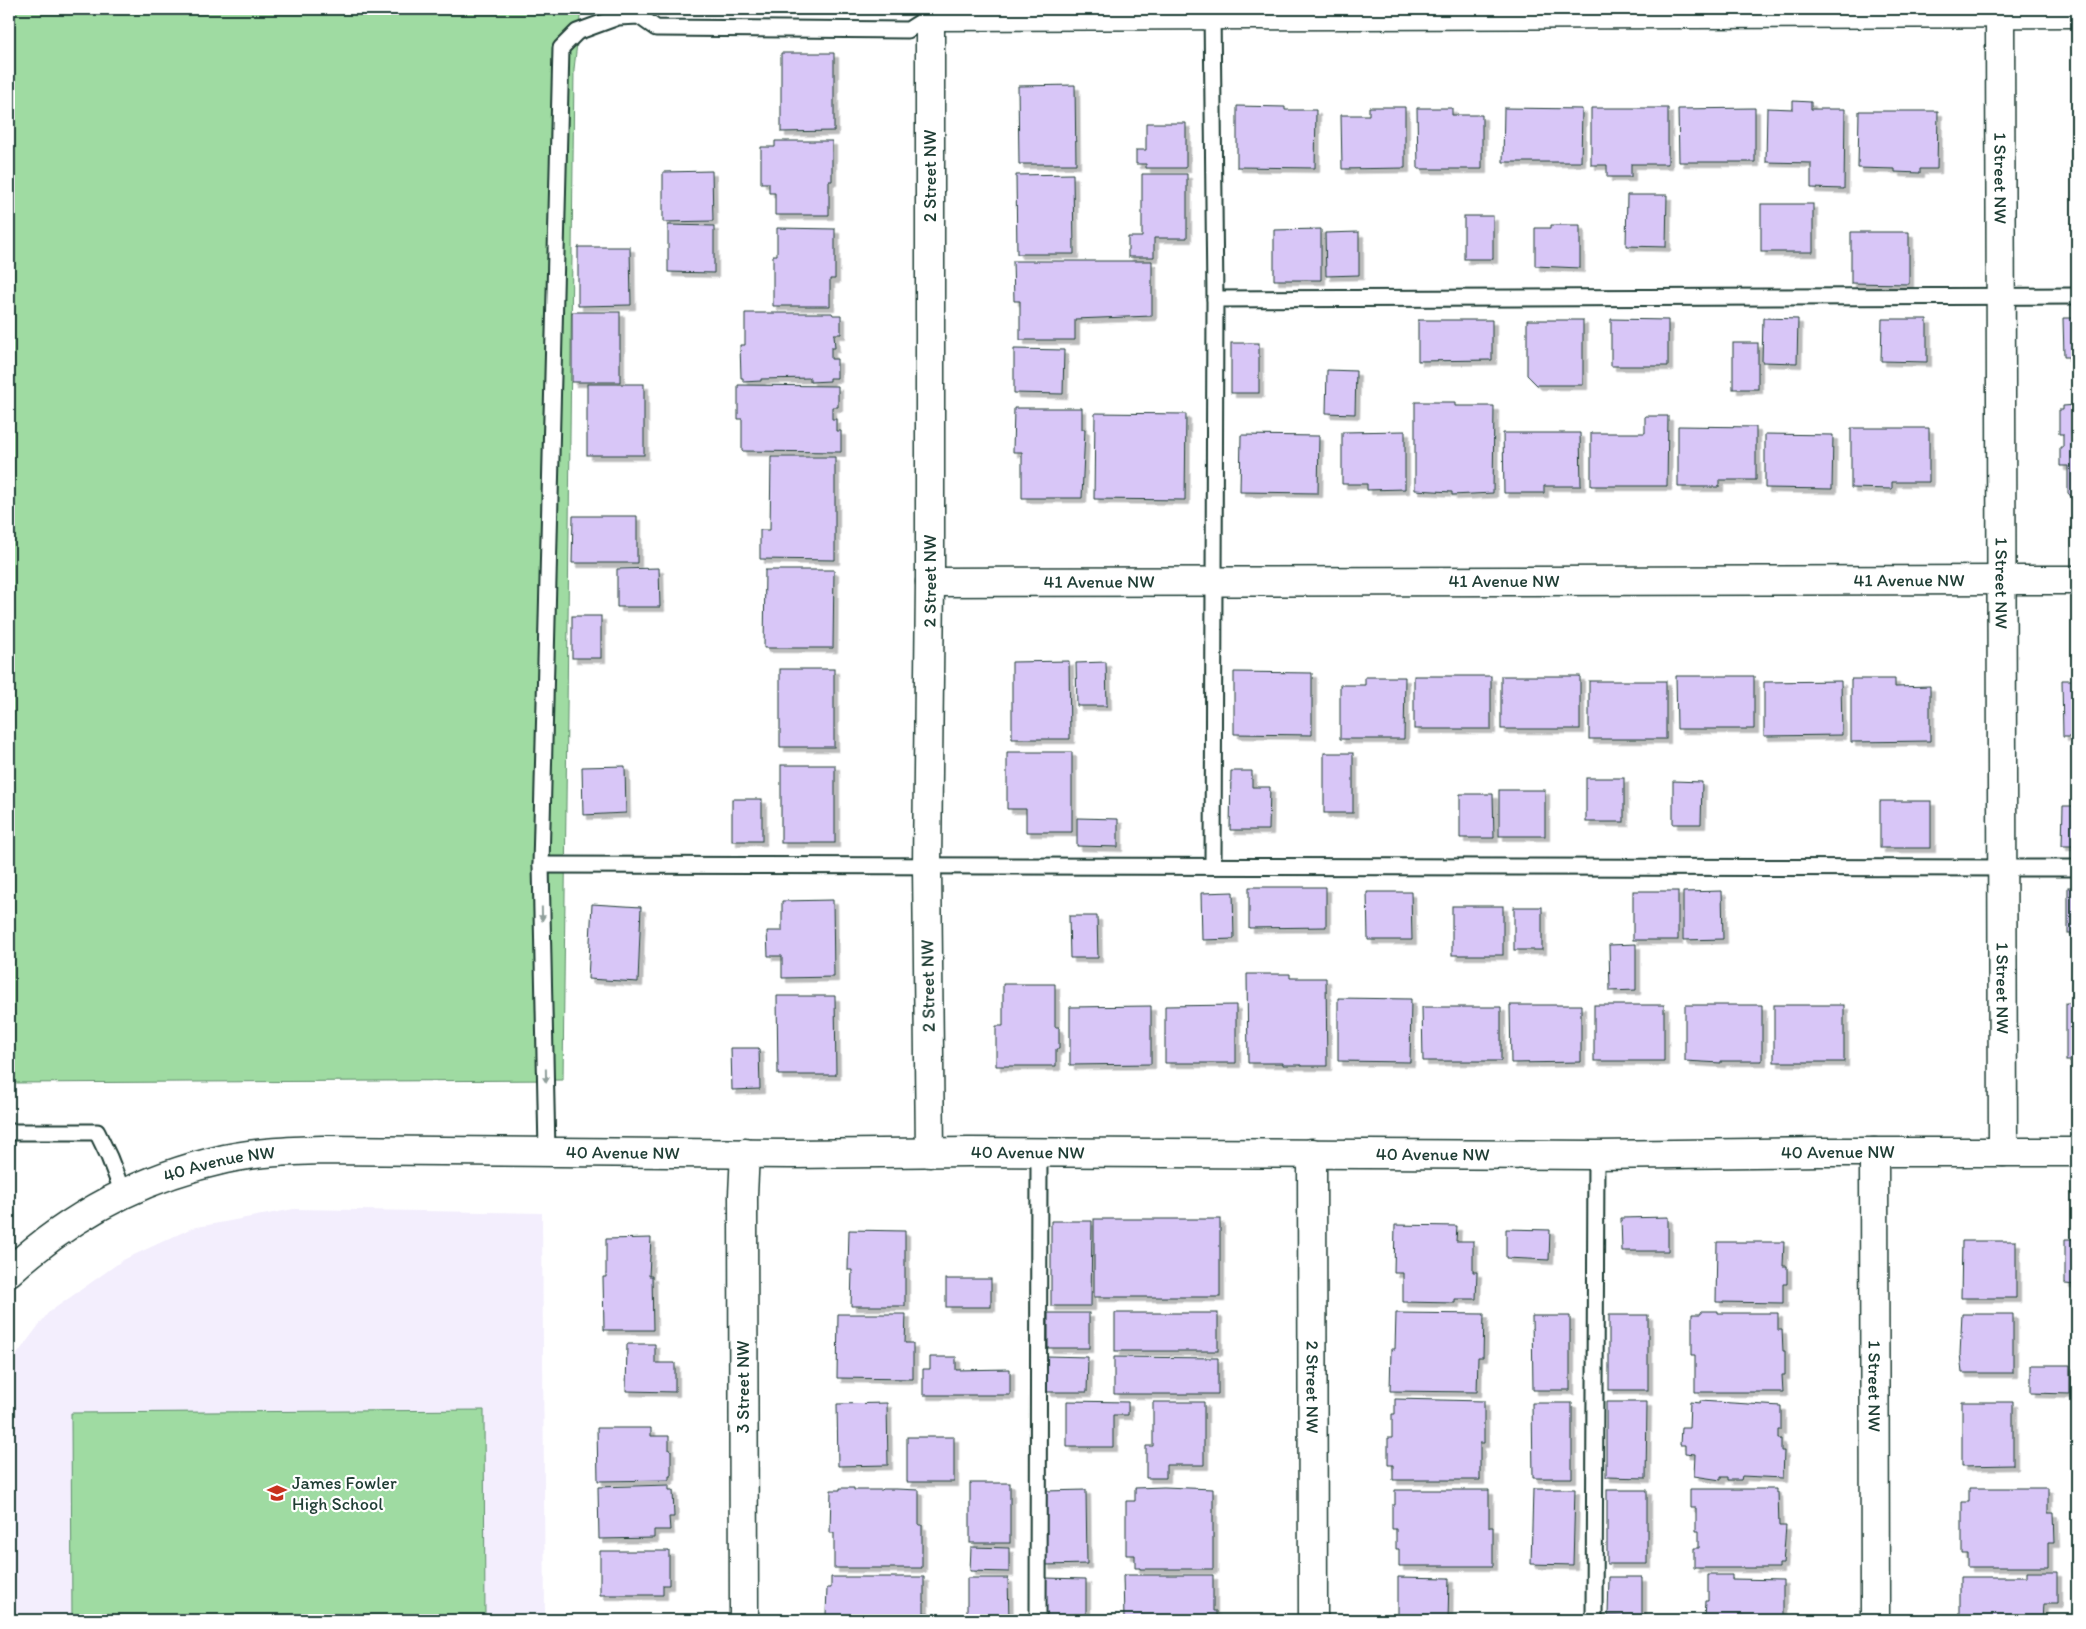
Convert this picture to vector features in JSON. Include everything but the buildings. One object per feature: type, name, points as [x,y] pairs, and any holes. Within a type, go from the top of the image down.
[{"type":"street","points":[[930,13],[1402,11],[2077,13]]},
{"type":"street","name":"2 Street NW","points":[[930,13],[930,582],[927,866],[930,1152]]},
{"type":"street","name":"1 Street NW","points":[[2000,13],[2003,1152]]},
{"type":"street","name":"41 Avenue NW","points":[[930,582],[1214,580],[2077,580]]},
{"type":"street","name":"40 Avenue NW","points":[[9,1272],[34,1249],[73,1221],[123,1193],[168,1176],[225,1159],[273,1152],[323,1150],[1596,1155],[2077,1152]]},
{"type":"street","name":"1 Street NW","points":[[1874,1152],[1875,1620]]},
{"type":"street","name":"3 Street NW","points":[[744,1153],[744,1620]]},
{"type":"street","name":"2 Street NW","points":[[1312,1153],[1313,1620]]},
{"type":"lane","points":[[547,1151],[541,865],[561,48],[577,32],[618,17],[639,12],[656,28],[894,30],[908,30],[930,13]]},
{"type":"lane","points":[[1212,12],[1215,299],[1213,866]]},
{"type":"lane","points":[[1215,299],[2077,296]]},
{"type":"lane","points":[[541,865],[2077,868]]},
{"type":"lane","points":[[9,1132],[97,1132],[123,1193]]},
{"type":"lane","points":[[1038,1620],[1039,1153]]},
{"type":"lane","points":[[1594,1620],[1596,1155]]},
{"type":"shaded area","name":"James Fowler High School","points":[[294,1209],[542,1213],[545,1620],[9,1620],[9,1365],[48,1313],[123,1260],[192,1228]]},
{"type":"green space","points":[[9,9],[581,9],[574,69],[563,1080],[9,1083]]},
{"type":"green space","points":[[484,1410],[485,1620],[72,1620],[71,1413]]},
{"type":"place","name":"James Fowler High School","points":[[277,1493]]}]
